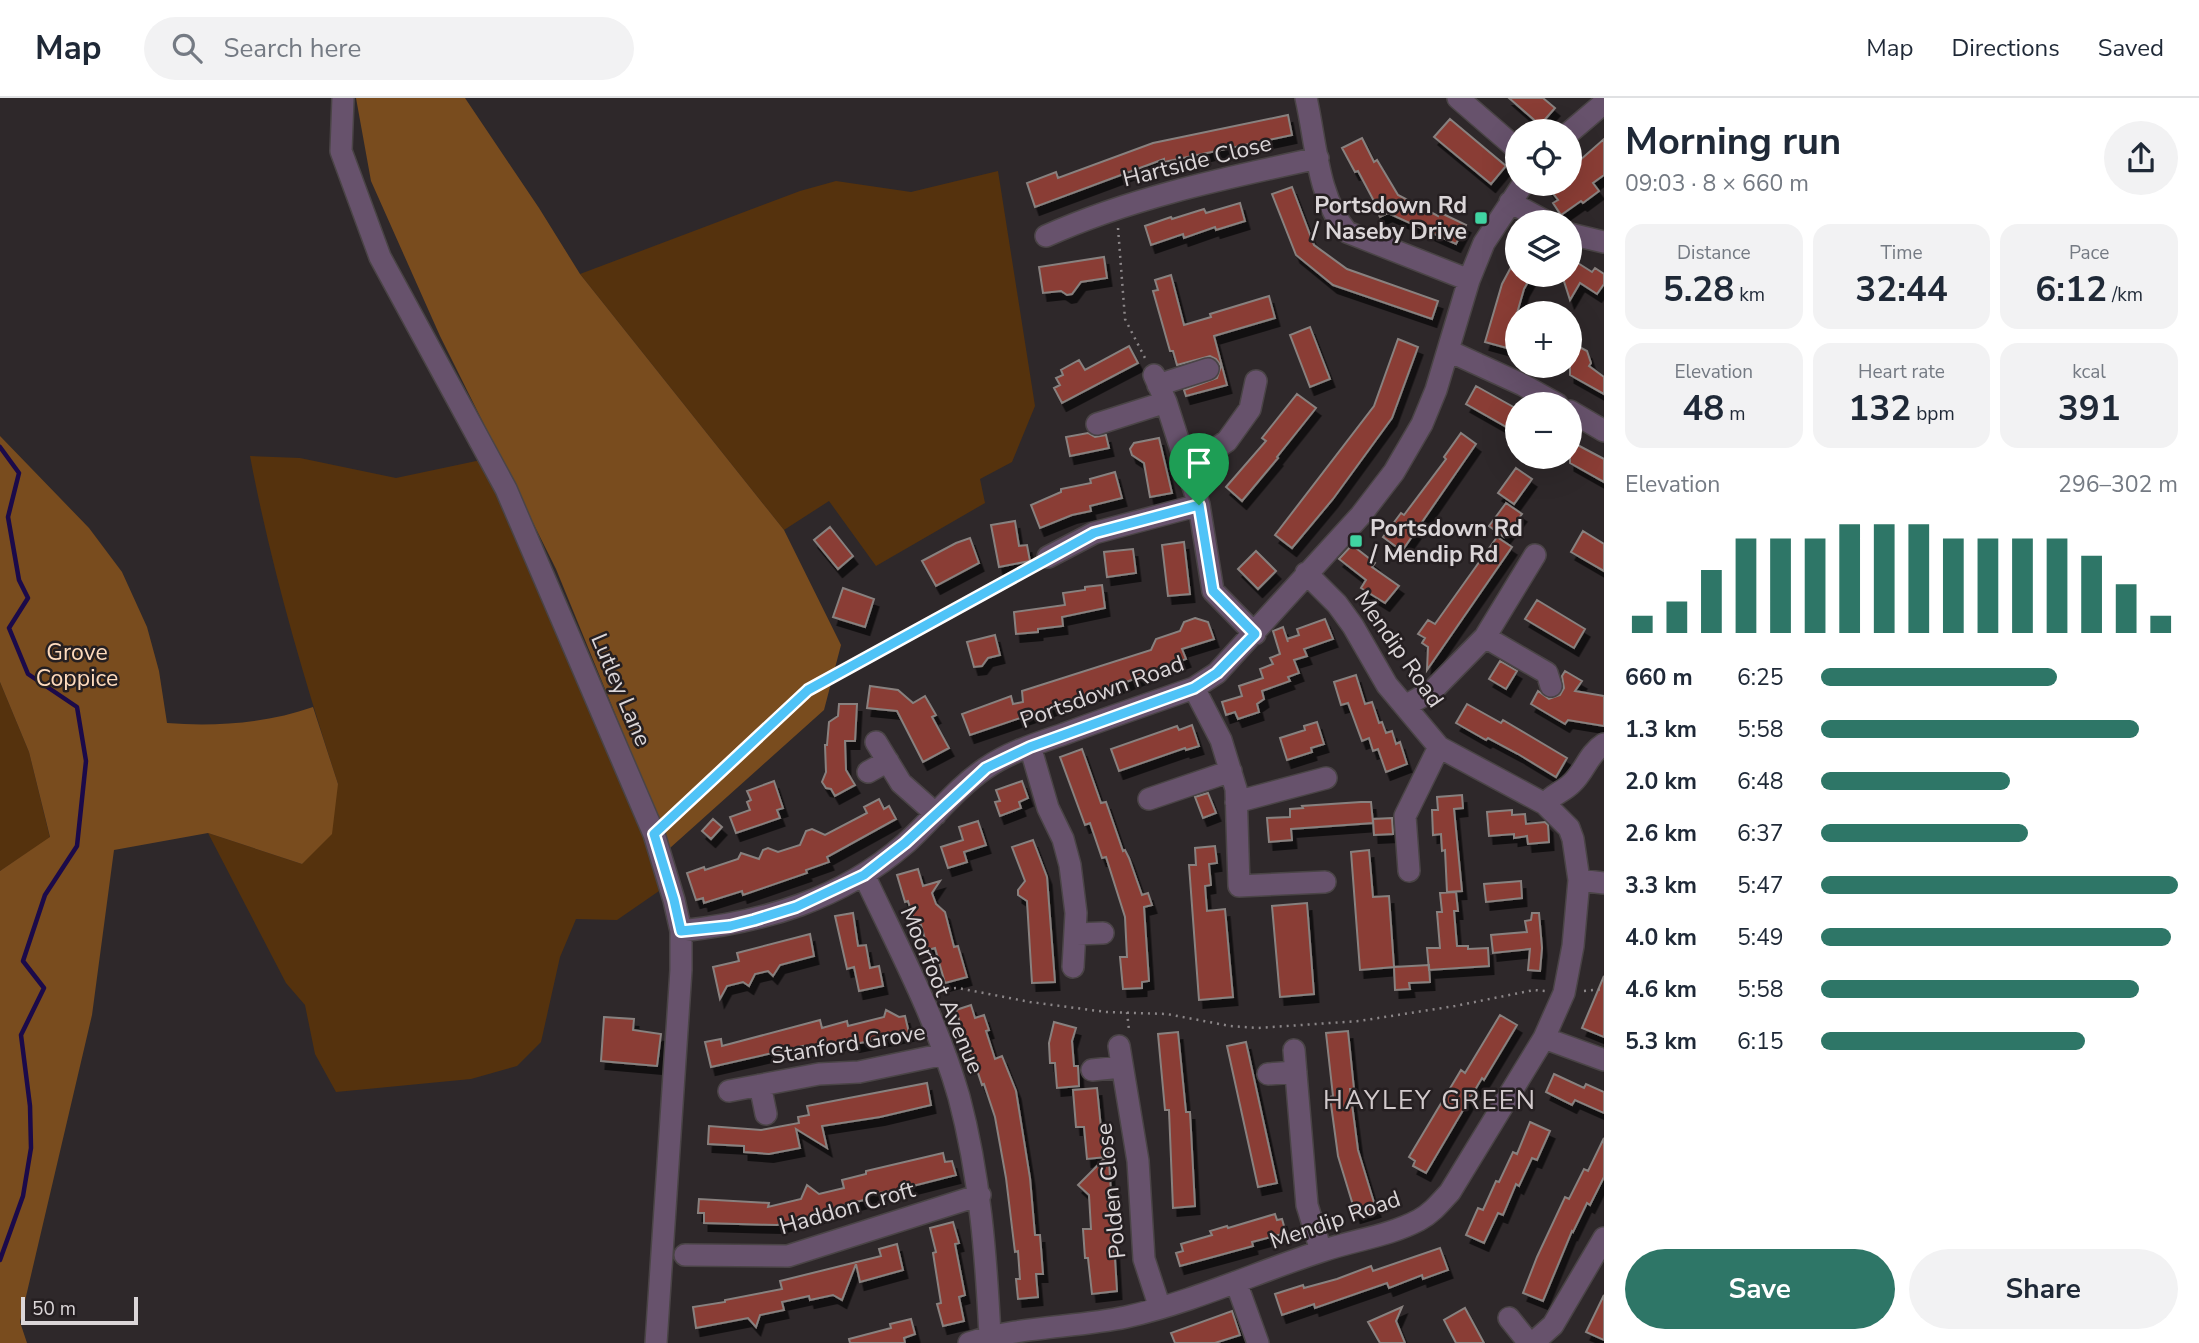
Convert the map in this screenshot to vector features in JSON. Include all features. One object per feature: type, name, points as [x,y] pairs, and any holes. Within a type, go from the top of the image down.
[{"type":"street","name":"Lutley Lane","points":[[343,98],[341,151],[380,257],[506,489],[654,834],[674,900],[681,931],[681,970],[656,1343]]},
{"type":"street","points":[[1306,98],[1329,204],[1347,232],[1469,280]]},
{"type":"street","points":[[1458,98],[1505,139]]},
{"type":"street","points":[[1582,122],[1604,103]]},
{"type":"street","name":"Hartside Close","points":[[1046,236],[1117,208],[1240,175],[1318,158]]},
{"type":"street","name":"Portsdown Road","points":[[681,931],[730,926],[754,920],[796,907],[864,875],[905,843],[986,768],[1030,747],[1194,688],[1217,673],[1361,515],[1394,471],[1422,424],[1449,351],[1469,280],[1484,243],[1514,196]]},
{"type":"street","points":[[1510,202],[1525,210]]},
{"type":"street","points":[[1582,237],[1604,242]]},
{"type":"street","points":[[1449,351],[1536,392]]},
{"type":"street","points":[[1097,424],[1159,388],[1208,369]]},
{"type":"street","points":[[1185,462],[1208,454],[1227,441],[1250,409],[1256,381]]},
{"type":"street","points":[[1159,388],[1199,505],[1213,591],[1255,634]]},
{"type":"street","points":[[1582,418],[1604,431]]},
{"type":"street","points":[[1048,557],[1094,533],[1199,505]]},
{"type":"street","points":[[1405,706],[1432,691],[1485,637],[1534,569]]},
{"type":"street","name":"Mendip Road","points":[[969,1343],[990,1336],[1072,1326],[1160,1308],[1321,1251],[1406,1226],[1436,1209],[1450,1192],[1544,1038],[1564,993],[1573,946],[1579,880],[1577,855],[1569,828],[1545,804],[1439,747],[1387,685],[1337,604],[1306,573]]},
{"type":"street","points":[[1485,637],[1547,673],[1551,686]]},
{"type":"street","points":[[1194,688],[1220,740],[1231,771],[1237,802],[1239,886],[1325,881]]},
{"type":"street","points":[[876,742],[901,783],[936,814]]},
{"type":"street","points":[[1545,804],[1555,793],[1572,783],[1591,753],[1604,744]]},
{"type":"street","points":[[1030,747],[1048,808],[1063,839],[1070,865],[1077,934],[1073,967]]},
{"type":"street","points":[[1409,871],[1405,816],[1439,747]]},
{"type":"street","points":[[868,772],[888,761]]},
{"type":"street","points":[[1149,799],[1231,771]]},
{"type":"street","points":[[1237,802],[1326,778]]},
{"type":"street","name":"Moorfoot Avenue","points":[[864,875],[919,990],[945,1054],[967,1129],[986,1252],[990,1336]]},
{"type":"street","points":[[1579,880],[1604,883]]},
{"type":"street","points":[[1077,934],[1103,933]]},
{"type":"street","points":[[1544,1038],[1604,1060]]},
{"type":"street","points":[[1294,1050],[1307,1205],[1321,1251]]},
{"type":"street","name":"Stanford Grove","points":[[729,1091],[819,1074],[859,1072],[945,1054]]},
{"type":"street","name":"Polden Close","points":[[1093,1070],[1120,1057],[1138,1161],[1144,1259],[1160,1308]]},
{"type":"street","points":[[1268,1074],[1296,1072]]},
{"type":"street","name":"Stanford Grove","points":[[760,1085],[766,1114]]},
{"type":"street","name":"Haddon Croft","points":[[685,1255],[788,1256],[979,1195]]},
{"type":"street","points":[[1509,1318],[1531,1343],[1553,1325],[1604,1238]]},
{"type":"street","points":[[1236,1282],[1258,1343]]},
{"type":"path","points":[[1117,208],[1125,319],[1159,388]]},
{"type":"path","points":[[654,834],[808,690],[1048,557]]},
{"type":"path","points":[[919,990],[958,988],[1042,1004],[1106,1012],[1167,1014],[1230,1026],[1258,1028],[1359,1021],[1534,990],[1564,993]]},
{"type":"shaded area","points":[[998,171],[1035,406],[1012,462],[980,479],[985,503],[876,566],[829,501],[784,530],[580,274],[800,191],[836,181],[911,192]]},
{"type":"shaded area","points":[[250,456],[300,458],[396,478],[481,460],[564,634],[648,831],[659,891],[617,920],[576,919],[560,957],[541,1042],[517,1066],[471,1079],[336,1092],[315,1054],[305,1005],[286,983],[208,833],[302,864],[338,784],[289,621]]},
{"type":"shaded area","points":[[0,682],[29,752],[50,838],[0,871]]},
{"type":"green space","points":[[356,98],[465,98],[580,274],[784,530],[841,645],[824,710],[670,848],[556,569],[440,336],[371,181]]},
{"type":"green space","name":"Grove Coppice","points":[[0,436],[89,528],[122,572],[147,627],[159,671],[167,723],[241,722],[278,717],[313,707],[338,784],[332,834],[302,864],[208,833],[114,850],[92,1015],[20,1322],[27,1343],[0,1343],[0,871],[50,837],[29,752],[0,682]]},
{"type":"building","points":[[1509,98],[1543,98],[1555,108],[1545,119],[1533,119]]},
{"type":"building","points":[[1288,115],[1292,135],[1164,162],[1164,159],[1035,207],[1027,183],[1056,172],[1058,178],[1153,143]]},
{"type":"building","points":[[1450,119],[1505,167],[1491,184],[1434,137]]},
{"type":"building","points":[[1362,138],[1374,162],[1377,160],[1398,195],[1438,216],[1439,212],[1466,225],[1456,244],[1388,213],[1380,217],[1358,171],[1355,172],[1342,148]]},
{"type":"building","points":[[1604,139],[1604,175],[1593,183],[1599,191],[1568,210],[1558,210],[1553,203],[1558,200],[1555,196],[1582,196],[1582,158]]},
{"type":"building","points":[[1292,187],[1314,245],[1347,269],[1438,301],[1432,319],[1333,285],[1296,255],[1272,194]]},
{"type":"building","points":[[1240,203],[1245,221],[1216,230],[1215,227],[1184,238],[1183,234],[1151,245],[1145,226],[1204,209],[1206,213]]},
{"type":"building","points":[[1104,257],[1107,278],[1081,282],[1072,294],[1067,295],[1061,291],[1043,293],[1039,267]]},
{"type":"building","points":[[1582,266],[1592,272],[1595,268],[1604,274],[1604,284],[1597,294],[1582,284]]},
{"type":"building","points":[[1171,275],[1184,325],[1269,296],[1275,318],[1214,336],[1227,385],[1186,396],[1184,390],[1217,378],[1221,366],[1210,356],[1177,365],[1173,351],[1170,351],[1153,291],[1158,290],[1155,280]]},
{"type":"building","points":[[1505,278],[1505,287],[1525,287],[1521,301],[1505,301],[1505,347],[1485,342]]},
{"type":"building","points":[[1566,287],[1578,287],[1570,300]]},
{"type":"building","points":[[1310,327],[1330,379],[1310,387],[1290,335]]},
{"type":"building","points":[[1398,339],[1418,347],[1392,418],[1333,499],[1292,548],[1275,535],[1374,406]]},
{"type":"building","points":[[1129,346],[1138,363],[1062,403],[1054,388],[1060,385],[1056,378],[1063,375],[1061,370],[1079,360],[1085,370]]},
{"type":"building","points":[[1582,348],[1587,351],[1591,363],[1589,366],[1604,377],[1604,394],[1575,378],[1582,378]]},
{"type":"building","points":[[1476,386],[1505,402],[1505,426],[1466,404]]},
{"type":"building","points":[[1297,394],[1316,408],[1242,501],[1226,487],[1266,441],[1262,438]]},
{"type":"building","points":[[1088,433],[1095,437],[1106,435],[1109,448],[1070,456],[1066,437]]},
{"type":"building","points":[[1461,433],[1476,444],[1402,551],[1383,537],[1401,513],[1404,515],[1446,459],[1444,457]]},
{"type":"building","points":[[1159,438],[1172,493],[1150,497],[1144,463],[1132,455],[1130,449],[1134,443]]},
{"type":"building","points":[[1582,447],[1604,459],[1604,482],[1581,469]]},
{"type":"building","points":[[1515,469],[1532,479],[1514,504],[1498,493]]},
{"type":"building","points":[[1115,472],[1122,498],[1090,506],[1091,511],[1072,515],[1040,528],[1031,505],[1061,492],[1061,489],[1091,483],[1090,479]]},
{"type":"building","points":[[1506,503],[1522,514],[1504,537],[1489,526]]},
{"type":"building","points":[[1015,521],[1019,546],[1027,545],[1030,561],[999,567],[991,525]]},
{"type":"building","points":[[830,527],[853,556],[838,569],[814,540]]},
{"type":"building","points":[[1583,531],[1604,544],[1604,571],[1571,552]]},
{"type":"building","points":[[1497,537],[1512,547],[1427,670],[1428,647],[1422,643],[1425,638],[1418,634],[1428,620],[1435,624]]},
{"type":"building","points":[[970,538],[979,563],[936,586],[922,561]]},
{"type":"building","points":[[1184,542],[1190,594],[1168,596],[1162,545]]},
{"type":"building","points":[[1352,545],[1375,563],[1372,567],[1399,586],[1385,603],[1361,588],[1366,580],[1339,559]]},
{"type":"building","points":[[1133,549],[1136,573],[1107,577],[1104,552]]},
{"type":"building","points":[[1256,551],[1276,571],[1258,589],[1238,569]]},
{"type":"building","points":[[1102,585],[1105,608],[1062,617],[1063,626],[1016,634],[1014,612],[1065,605],[1063,593]]},
{"type":"building","points":[[843,588],[874,599],[865,627],[833,617]]},
{"type":"building","points":[[1537,600],[1585,629],[1574,648],[1525,619]]},
{"type":"building","points":[[1195,618],[1208,622],[1214,639],[1182,649],[1186,659],[970,735],[962,714],[1011,696],[1013,704],[1023,702],[1022,691],[1151,650],[1156,639],[1180,631],[1184,622]]},
{"type":"building","points":[[1325,619],[1333,639],[1304,649],[1307,656],[1294,660],[1299,673],[1288,677],[1290,681],[1262,691],[1264,699],[1257,704],[1259,712],[1238,719],[1235,712],[1226,715],[1222,702],[1242,696],[1239,686],[1263,678],[1260,669],[1273,664],[1270,658],[1280,654],[1273,631],[1283,627],[1287,639],[1299,635],[1297,629]]},
{"type":"building","points":[[995,635],[1000,655],[988,658],[982,666],[974,667],[967,642]]},
{"type":"building","points":[[1500,661],[1517,671],[1506,689],[1489,679]]},
{"type":"building","points":[[1565,671],[1582,681],[1575,691],[1604,696],[1604,726],[1568,720],[1565,724],[1531,704],[1538,691],[1549,699],[1560,695],[1564,688],[1562,676]]},
{"type":"building","points":[[1356,675],[1365,704],[1372,702],[1379,723],[1382,722],[1386,733],[1392,731],[1396,744],[1400,742],[1407,764],[1386,772],[1378,749],[1373,751],[1369,738],[1362,741],[1348,703],[1341,705],[1334,682]]},
{"type":"building","points":[[870,686],[898,690],[913,703],[925,696],[936,715],[932,717],[949,748],[923,762],[897,711],[867,708]]},
{"type":"building","points":[[839,704],[857,704],[855,741],[845,741],[846,770],[855,785],[835,796],[822,782],[826,772],[825,745],[829,722],[838,716]]},
{"type":"building","points":[[1467,704],[1501,723],[1503,720],[1567,758],[1556,777],[1518,754],[1456,723]]},
{"type":"building","points":[[1317,722],[1324,744],[1311,748],[1312,752],[1287,760],[1280,738],[1305,730],[1304,726]]},
{"type":"building","points":[[1192,725],[1199,746],[1186,750],[1185,748],[1119,771],[1111,749],[1177,726],[1179,730]]},
{"type":"building","points":[[1082,749],[1101,803],[1106,802],[1142,895],[1148,893],[1152,905],[1144,907],[1149,981],[1142,982],[1142,988],[1123,989],[1120,957],[1127,957],[1125,917],[1106,857],[1102,858],[1090,823],[1085,825],[1060,757]]},
{"type":"building","points":[[774,781],[783,808],[777,810],[780,818],[736,833],[730,817],[750,810],[747,802],[751,800],[747,791]]},
{"type":"building","points":[[1022,781],[1028,798],[1019,802],[1021,808],[1000,816],[995,802],[1000,801],[996,790]]},
{"type":"building","points":[[1208,793],[1216,813],[1203,818],[1195,797]]},
{"type":"building","points":[[1462,795],[1463,808],[1454,809],[1462,891],[1447,892],[1445,850],[1442,851],[1441,834],[1433,835],[1432,810],[1438,810],[1437,797]]},
{"type":"building","points":[[879,799],[884,809],[889,806],[896,819],[827,857],[829,862],[806,870],[807,873],[743,895],[742,891],[704,903],[703,898],[696,900],[687,873],[738,859],[741,853],[759,859],[763,850],[768,848],[778,852],[800,845],[806,831],[812,829],[825,835],[867,813],[864,807]]},
{"type":"building","points":[[1371,802],[1373,823],[1291,829],[1292,840],[1269,842],[1267,818],[1290,817],[1290,809],[1303,808],[1302,806]]},
{"type":"building","points":[[1512,810],[1512,815],[1525,814],[1526,824],[1545,822],[1548,825],[1549,842],[1528,844],[1527,836],[1514,838],[1514,834],[1489,836],[1487,812]]},
{"type":"building","points":[[1392,818],[1393,834],[1374,835],[1373,819]]},
{"type":"building","points":[[713,819],[722,827],[711,839],[702,831]]},
{"type":"building","points":[[978,821],[986,845],[964,852],[967,862],[948,868],[941,847],[963,840],[959,827]]},
{"type":"building","points":[[1033,840],[1047,877],[1055,982],[1032,983],[1027,901],[1018,895],[1018,890],[1025,881],[1012,847]]},
{"type":"building","points":[[1215,846],[1217,863],[1209,864],[1211,885],[1205,886],[1207,911],[1225,909],[1233,997],[1199,1000],[1189,865],[1196,865],[1195,848]]},
{"type":"building","points":[[1369,850],[1373,897],[1389,896],[1394,967],[1360,970],[1351,852]]},
{"type":"building","points":[[918,869],[923,886],[940,881],[932,893],[936,904],[945,912],[954,947],[958,946],[967,977],[945,983],[935,948],[928,950],[921,925],[916,926],[908,901],[905,902],[897,875]]},
{"type":"building","points":[[1521,881],[1522,898],[1486,902],[1484,884]]},
{"type":"building","points":[[1456,892],[1458,911],[1454,911],[1457,946],[1468,946],[1468,949],[1488,948],[1489,966],[1429,970],[1427,948],[1440,948],[1437,912],[1442,912],[1440,893]]},
{"type":"building","points":[[1307,903],[1314,994],[1280,997],[1272,906]]},
{"type":"building","points":[[853,913],[858,946],[866,945],[870,968],[879,966],[883,986],[859,991],[854,967],[847,969],[835,916]]},
{"type":"building","points":[[1532,913],[1539,913],[1542,948],[1540,971],[1528,970],[1530,949],[1493,953],[1491,935],[1527,932],[1525,921],[1531,920]]},
{"type":"building","points":[[810,934],[814,956],[780,965],[773,976],[768,971],[755,974],[749,986],[743,982],[727,986],[720,999],[713,967],[739,961],[737,953]]},
{"type":"building","points":[[1429,965],[1430,982],[1409,983],[1410,989],[1395,990],[1394,967]]},
{"type":"building","points":[[1604,976],[1604,1037],[1582,1028]]},
{"type":"building","points":[[971,1005],[975,1018],[984,1015],[995,1059],[1002,1056],[1016,1091],[1030,1178],[1035,1235],[1040,1235],[1043,1274],[1036,1274],[1038,1297],[1018,1299],[1018,1251],[1015,1252],[995,1117],[984,1084],[982,1085],[974,1061],[972,1062],[956,1010]]},
{"type":"building","points":[[886,1010],[899,1017],[905,1016],[909,1033],[855,1044],[854,1039],[803,1049],[803,1046],[711,1067],[705,1042],[721,1039],[722,1046],[820,1020],[822,1028],[847,1021],[848,1026],[884,1017]]},
{"type":"building","points":[[1500,1015],[1517,1025],[1426,1173],[1413,1166],[1415,1161],[1409,1157],[1461,1070],[1465,1073]]},
{"type":"building","points":[[604,1017],[634,1019],[633,1030],[661,1034],[657,1066],[601,1061]]},
{"type":"building","points":[[1054,1022],[1076,1028],[1072,1041],[1079,1086],[1057,1088],[1055,1063],[1050,1063],[1049,1043]]},
{"type":"building","points":[[1348,1031],[1354,1089],[1350,1089],[1358,1150],[1376,1209],[1356,1215],[1338,1156],[1330,1097],[1333,1096],[1326,1033]]},
{"type":"building","points":[[1178,1032],[1186,1112],[1190,1112],[1195,1206],[1173,1208],[1169,1110],[1165,1110],[1158,1034]]},
{"type":"building","points":[[1246,1042],[1277,1183],[1258,1187],[1227,1046]]},
{"type":"building","points":[[1554,1074],[1584,1088],[1586,1084],[1604,1092],[1604,1113],[1575,1100],[1572,1105],[1546,1092]]},
{"type":"building","points":[[927,1083],[931,1105],[880,1117],[822,1126],[827,1148],[796,1129],[800,1148],[769,1154],[744,1152],[744,1146],[708,1144],[709,1126],[761,1130],[799,1123],[798,1117],[809,1115],[807,1106]]},
{"type":"building","points":[[1097,1088],[1101,1128],[1107,1128],[1117,1291],[1092,1294],[1083,1229],[1091,1229],[1089,1195],[1078,1185],[1106,1157],[1087,1159],[1084,1127],[1076,1127],[1073,1090]]},
{"type":"building","points":[[1530,1122],[1550,1131],[1537,1160],[1532,1158],[1519,1186],[1516,1184],[1503,1215],[1498,1213],[1484,1243],[1466,1235],[1478,1208],[1483,1210],[1513,1152],[1517,1154]]},
{"type":"building","points":[[1604,1138],[1604,1177],[1590,1205],[1587,1203],[1572,1231],[1543,1301],[1523,1293],[1565,1197],[1569,1199],[1584,1169],[1588,1171]]},
{"type":"building","points":[[943,1153],[945,1162],[952,1161],[956,1175],[867,1195],[868,1199],[844,1205],[845,1208],[796,1221],[777,1225],[704,1223],[704,1213],[698,1213],[699,1199],[769,1203],[768,1207],[801,1199],[807,1185],[819,1194],[844,1188],[842,1180],[866,1174],[866,1171]]},
{"type":"building","points":[[1275,1214],[1277,1220],[1282,1219],[1286,1233],[1252,1242],[1253,1246],[1180,1266],[1176,1253],[1183,1251],[1181,1244],[1212,1235],[1210,1231]]},
{"type":"building","points":[[953,1222],[959,1243],[955,1244],[965,1295],[959,1297],[964,1321],[943,1326],[937,1304],[941,1303],[933,1253],[936,1252],[930,1228]]},
{"type":"building","points":[[897,1244],[903,1270],[860,1282],[856,1264],[842,1300],[833,1295],[810,1300],[809,1296],[782,1302],[784,1310],[760,1315],[756,1327],[748,1318],[696,1328],[693,1307],[782,1289],[780,1281],[881,1256],[879,1249]]},
{"type":"building","points":[[1440,1248],[1448,1270],[1423,1279],[1422,1275],[1389,1288],[1387,1283],[1315,1308],[1314,1304],[1282,1315],[1275,1294],[1303,1285],[1304,1288],[1337,1279],[1371,1266],[1373,1271]]},
{"type":"building","points":[[1604,1295],[1604,1340],[1586,1332]]},
{"type":"building","points":[[1402,1307],[1396,1321],[1405,1343],[1380,1343],[1368,1322]]},
{"type":"building","points":[[1465,1308],[1484,1343],[1456,1343],[1444,1320]]},
{"type":"building","points":[[1232,1311],[1240,1335],[1215,1343],[1175,1343],[1171,1333]]},
{"type":"building","points":[[911,1319],[915,1334],[904,1338],[905,1343],[850,1343],[849,1339],[891,1328],[890,1324]]},
{"type":"waterway","points":[[0,447],[19,473],[8,517],[19,580],[28,598],[9,628],[28,674],[77,707],[86,761],[77,846],[45,895],[23,961],[44,988],[21,1035],[30,1106],[31,1148],[23,1196],[0,1260]]},
{"type":"place","name":"Portsdown Rd / Naseby Drive","points":[[1481,218]]},
{"type":"place","name":"Portsdown Rd / Mendip Rd","points":[[1356,541]]},
{"type":"district","name":"HAYLEY GREEN","points":[[1430,1100]]},
{"type":"route","points":[[1199,505],[1213,591],[1255,634],[1217,673],[1194,688],[1030,747],[986,768],[905,843],[864,875],[796,907],[754,920],[730,926],[681,931],[654,834],[808,690],[1094,533],[1199,505]]}]
